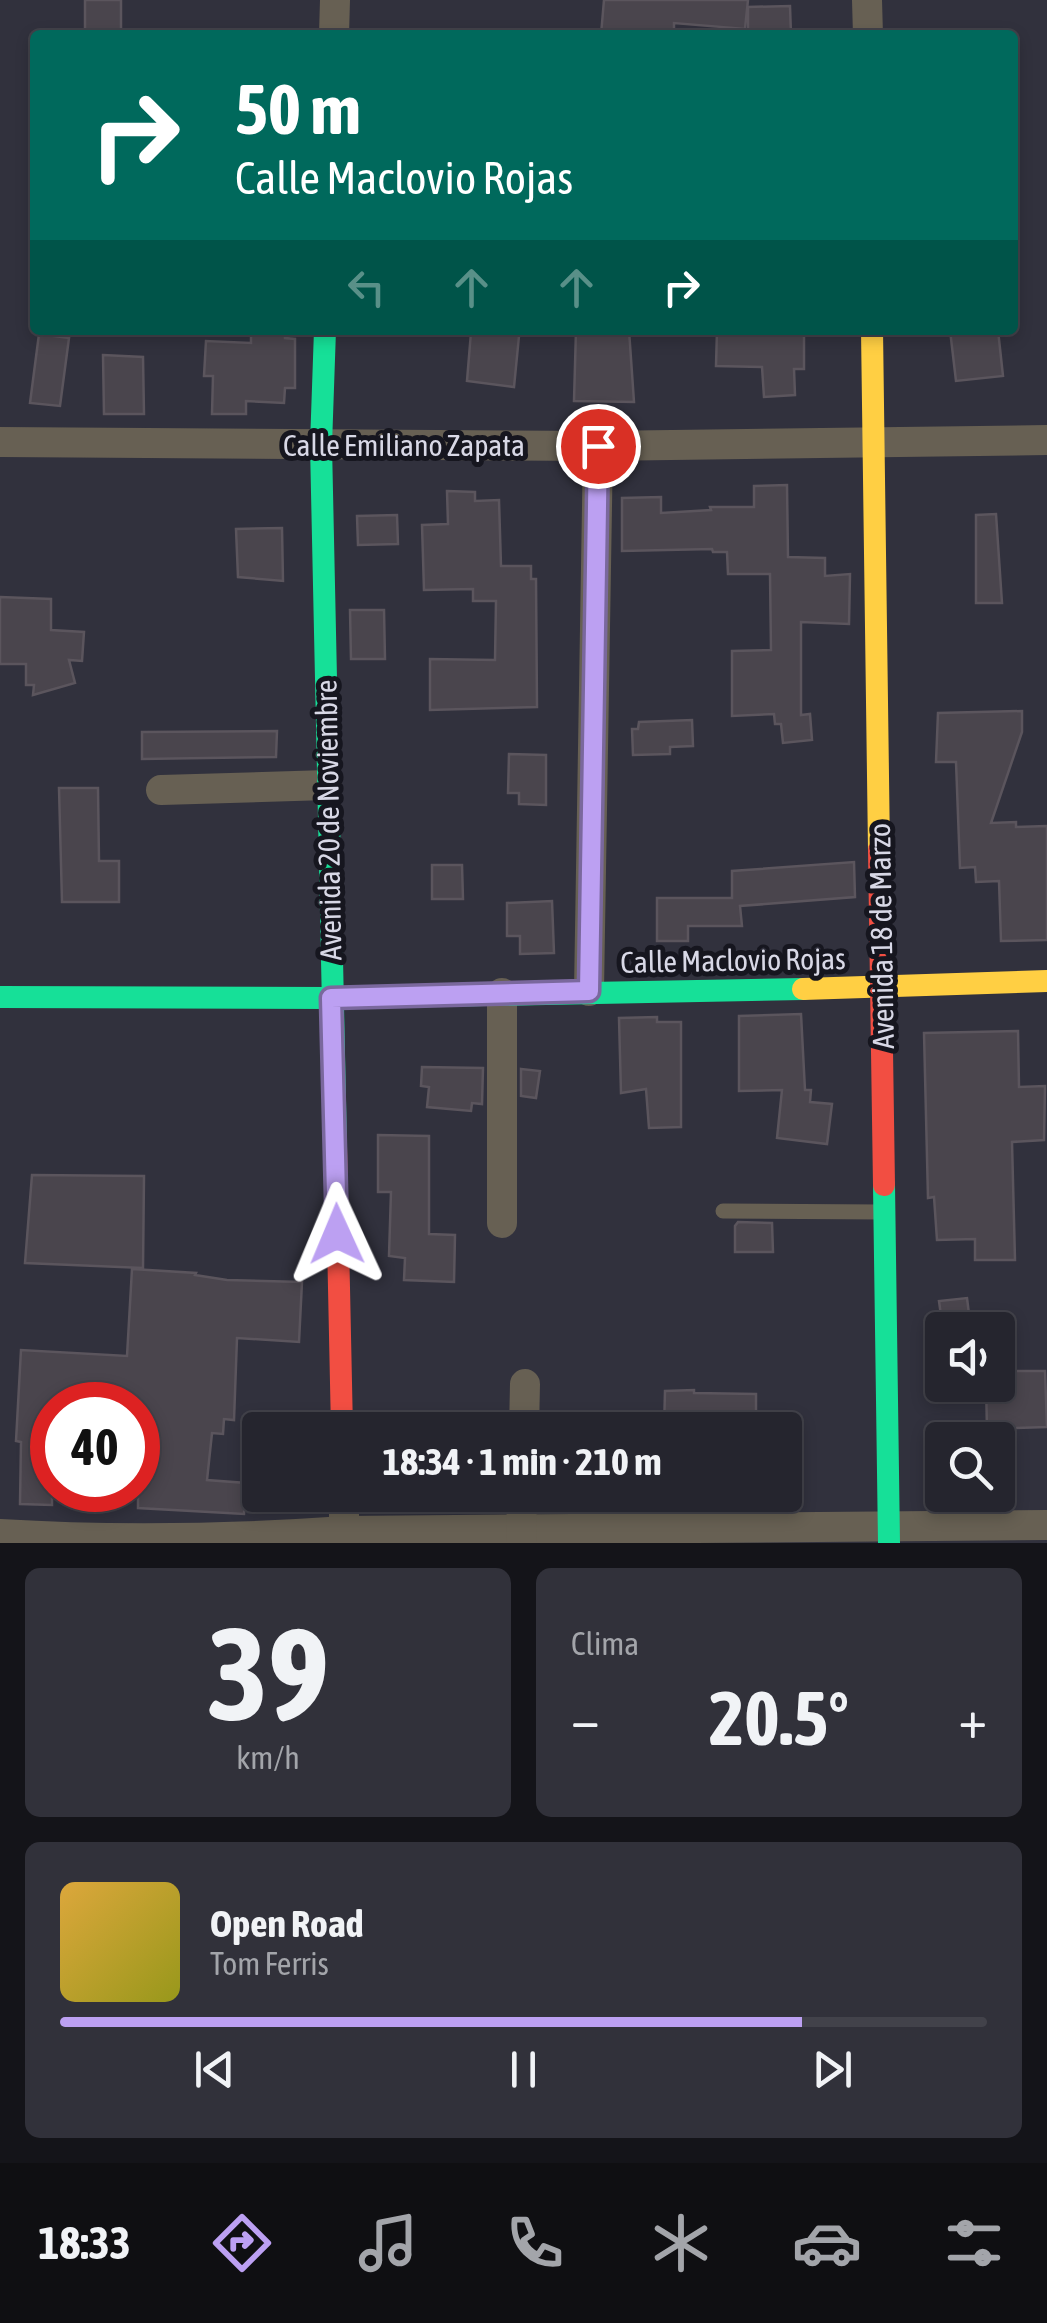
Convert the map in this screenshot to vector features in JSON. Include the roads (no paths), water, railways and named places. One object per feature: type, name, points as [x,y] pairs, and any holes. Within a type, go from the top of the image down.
[{"type":"street","points":[[334,30],[335,0]]},
{"type":"street","points":[[867,0],[868,30]]},
{"type":"street","name":"Avenida 20 de Noviembre","points":[[325,335],[321,445],[342,1412]]},
{"type":"street","name":"Avenida 18 de Marzo","points":[[872,335],[889,1534]]},
{"type":"street","name":"Calle Emiliano Zapata","points":[[0,442],[598,446],[1047,440]]},
{"type":"street","points":[[589,991],[598,446]]},
{"type":"street","points":[[161,790],[327,785]]},
{"type":"street","name":"Calle Maclovio Rojas","points":[[0,997],[331,998],[883,988],[1047,980]]},
{"type":"street","points":[[502,994],[502,1223]]},
{"type":"street","points":[[524,1412],[525,1384]]},
{"type":"street","points":[[344,1512],[345,1537]]},
{"type":"street","points":[[0,1534],[78,1539],[889,1534],[1047,1525]]},
{"type":"lane","points":[[722,1211],[883,1212]]}]
